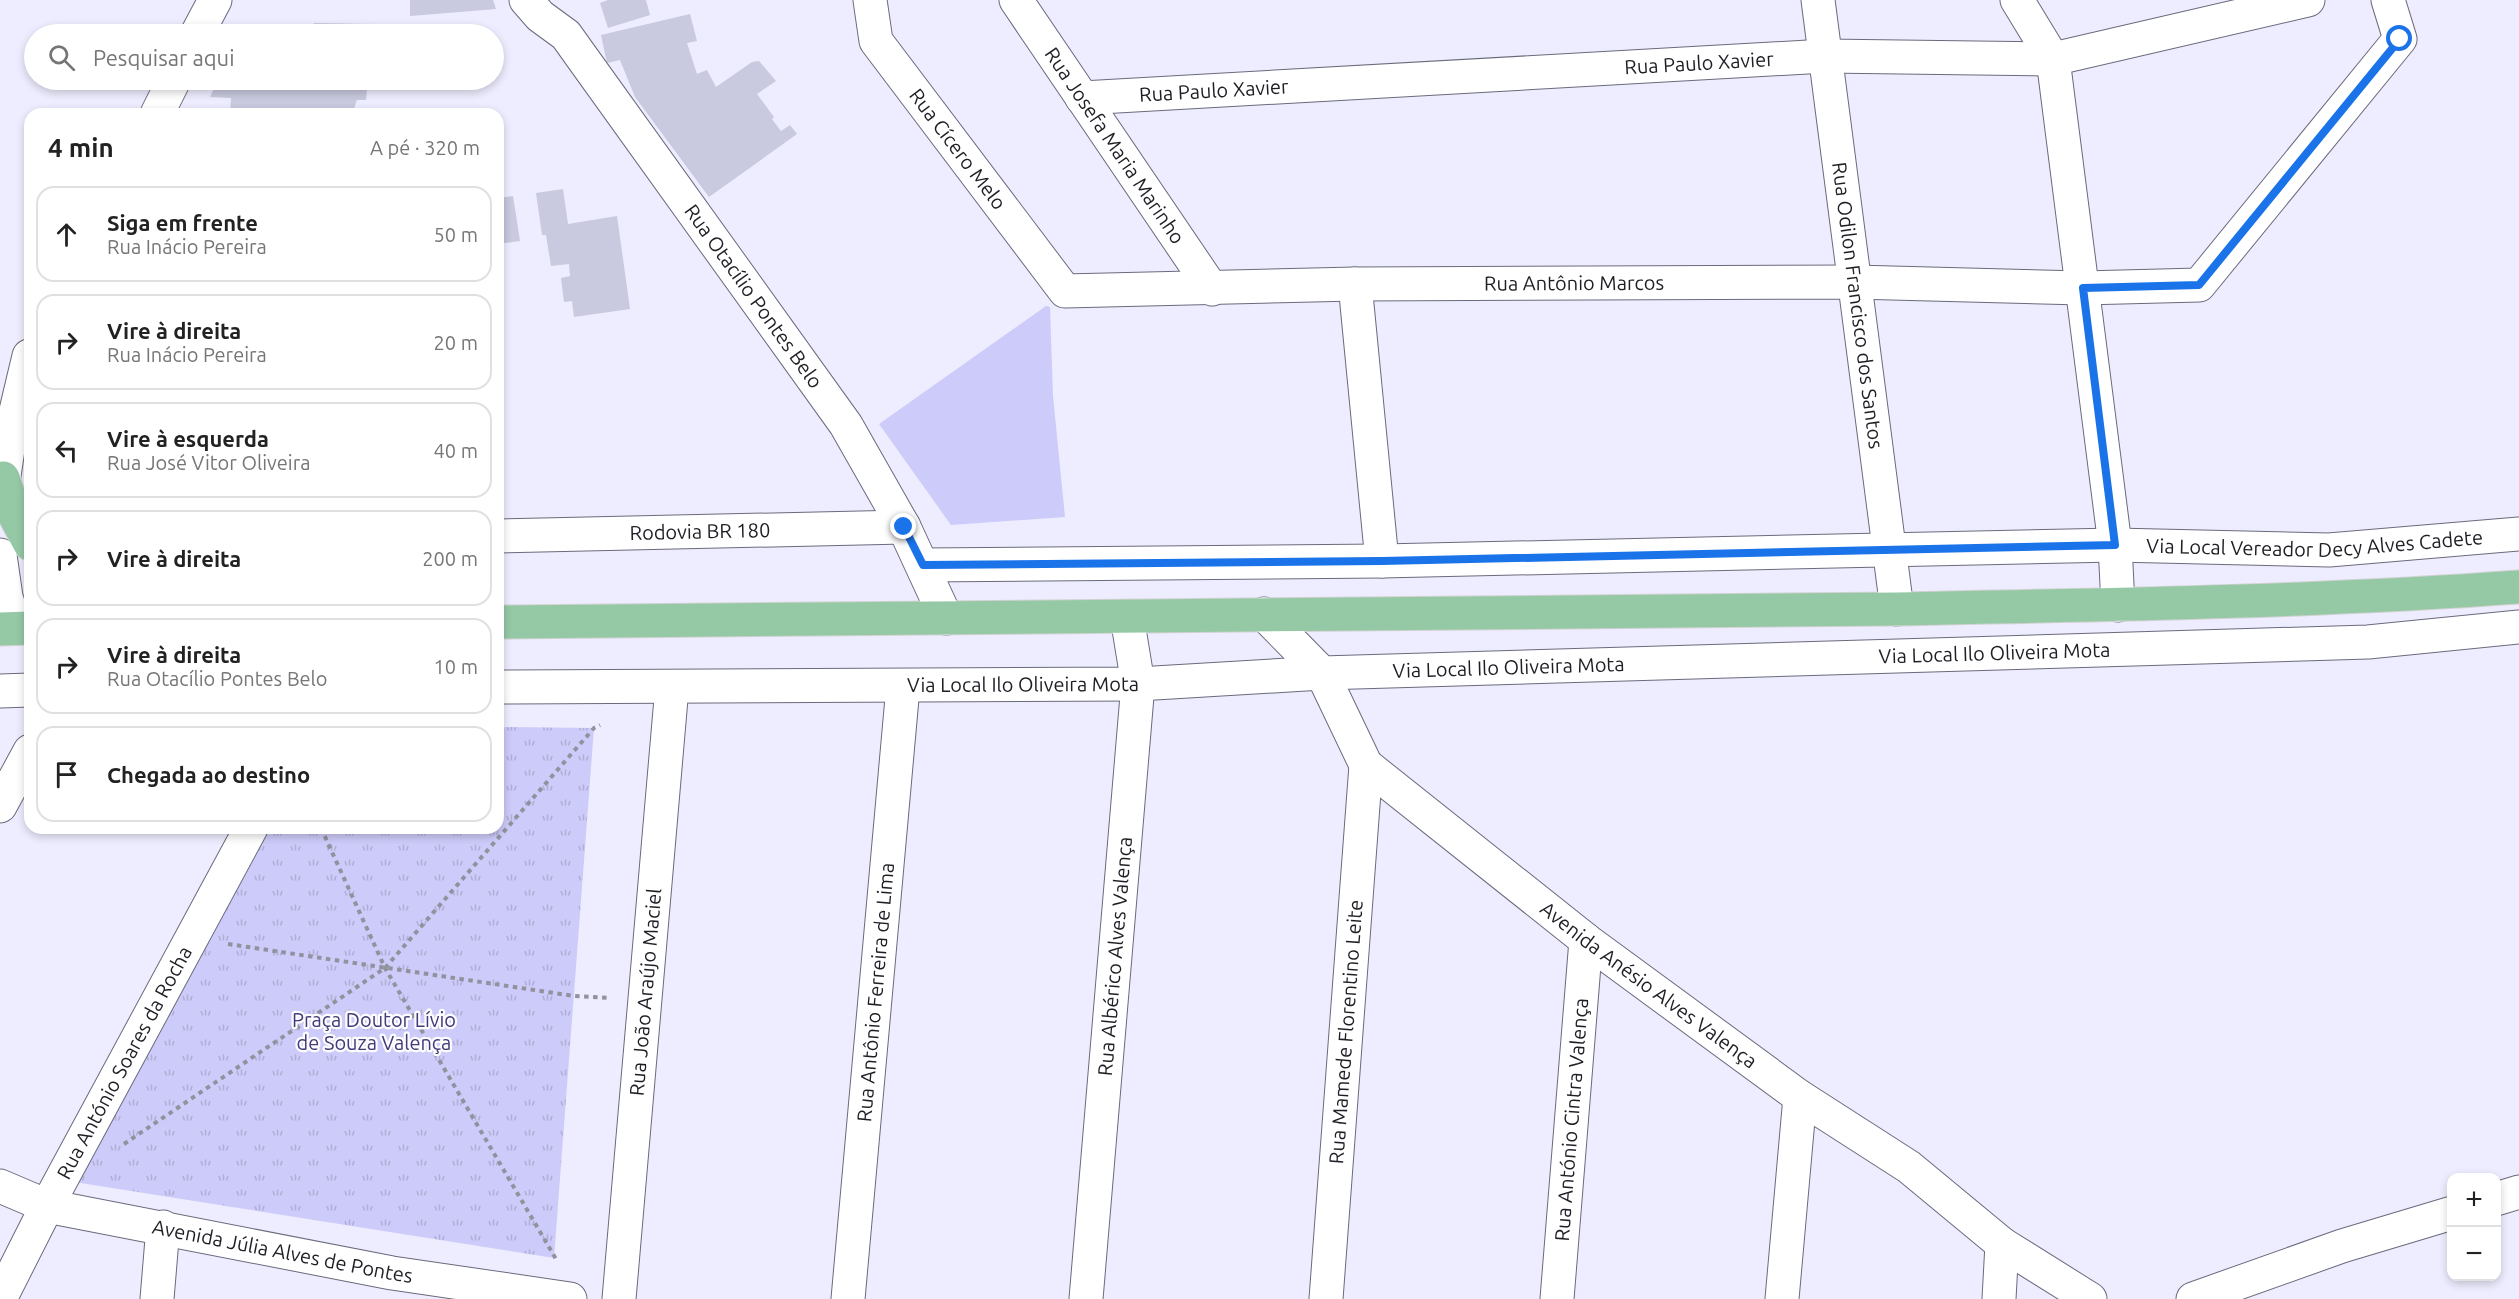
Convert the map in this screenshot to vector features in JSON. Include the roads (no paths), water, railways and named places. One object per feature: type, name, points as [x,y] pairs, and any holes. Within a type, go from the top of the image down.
[{"type":"main road","points":[[1,490],[24,533]]},
{"type":"main road","points":[[504,622],[1897,609],[2118,604],[2444,592],[2519,587]]},
{"type":"street","points":[[202,24],[215,0]]},
{"type":"street","name":"Rua Otacílio Pontes Belo","points":[[526,0],[540,16],[566,35],[846,425],[904,527],[945,618]]},
{"type":"street","name":"Rua Cícero Melo","points":[[870,0],[876,40],[1065,291]]},
{"type":"street","name":"Rua Josefa Maria Marinho","points":[[1017,0],[1212,289]]},
{"type":"street","name":"Rua Odilon Francisco dos Santos","points":[[1818,0],[1897,609]]},
{"type":"street","points":[[2017,0],[2053,59],[2115,545],[2118,604]]},
{"type":"street","name":"Rua Paulo Xavier","points":[[1082,98],[1825,56],[2053,59],[2308,0]]},
{"type":"street","name":"Rua Antônio Marcos","points":[[1065,291],[1355,284],[1854,282],[2083,288],[2199,285],[2400,39],[2388,0]]},
{"type":"street","points":[[160,108],[169,90]]},
{"type":"street","points":[[1355,284],[1382,561]]},
{"type":"street","points":[[0,412],[24,365]]},
{"type":"street","points":[[1,490],[24,375]]},
{"type":"street","name":"Rodovia BR 180","points":[[504,536],[904,527]]},
{"type":"street","name":"Via Local Vereador Decy Alves Cadete","points":[[923,565],[1382,561],[2115,545],[2329,550],[2519,534]]},
{"type":"street","points":[[0,555],[4,586],[15,628]]},
{"type":"street","name":"Avenida Anésio Alves Valença","points":[[1264,614],[1322,673],[1366,765],[1586,940],[1800,1097],[1909,1167],[2002,1244],[2090,1299]]},
{"type":"street","name":"Rua Albérico Alves Valença","points":[[1086,1299],[1138,684],[1127,617]]},
{"type":"street","name":"Via Local Ilo Oliveira Mota","points":[[504,687],[903,687],[1138,684],[1322,673],[2368,642],[2519,627]]},
{"type":"street","name":"Rua João Araújo Maciel","points":[[619,1299],[672,687]]},
{"type":"street","name":"Rua Antônio Ferreira de Lima","points":[[848,1299],[903,687]]},
{"type":"street","points":[[0,691],[24,690]]},
{"type":"street","points":[[0,806],[24,763]]},
{"type":"street","name":"Rua Mamede Florentino Leite","points":[[1326,1299],[1366,765]]},
{"type":"street","name":"Rua António Soares da Rocha","points":[[0,1299],[47,1206],[249,834]]},
{"type":"street","name":"Rua António Cintra Valença","points":[[1557,1299],[1586,940]]},
{"type":"street","points":[[1782,1299],[1800,1097]]},
{"type":"street","name":"Avenida Júlia Alves de Pontes","points":[[0,1186],[47,1206],[163,1227],[391,1286],[570,1299]]},
{"type":"street","points":[[2501,1197],[2519,1192]]},
{"type":"street","points":[[2193,1299],[2342,1246],[2447,1214]]},
{"type":"street","points":[[157,1299],[163,1227]]},
{"type":"street","points":[[1999,1299],[2002,1244]]},
{"type":"park label","name":"Praça Doutor Lívio de Souza Valença","points":[[374,1032]]}]
